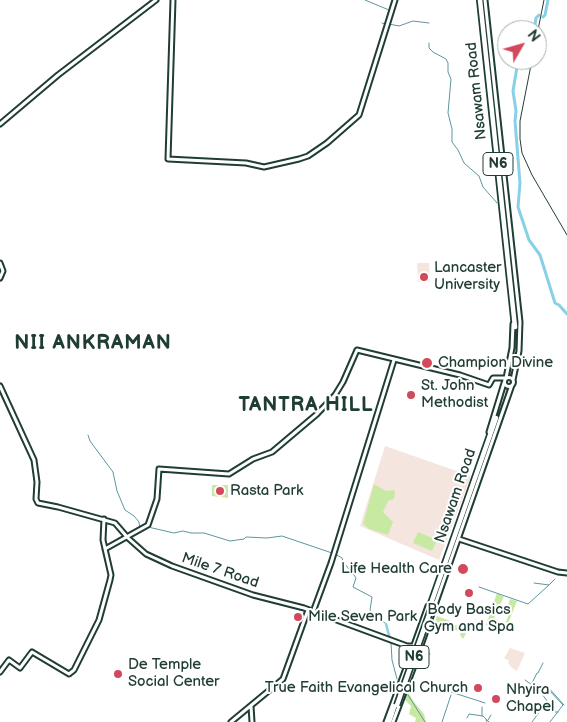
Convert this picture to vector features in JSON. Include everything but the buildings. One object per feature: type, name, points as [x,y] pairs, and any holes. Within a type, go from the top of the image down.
[{"type":"highway","name":"Nsawam Road","points":[[481,0],[516,327]]},
{"type":"highway","name":"Nsawam Road","points":[[390,722],[497,419]]},
{"type":"street","points":[[0,124],[156,0]]},
{"type":"street","points":[[173,0],[168,159],[246,163],[264,167],[299,160],[308,156],[327,143],[360,114],[394,0]]},
{"type":"street","points":[[390,722],[412,648],[474,476],[512,348],[513,321],[481,0]]},
{"type":"street","points":[[390,722],[418,654],[455,552],[512,385],[518,359],[520,322],[481,0]]},
{"type":"street","points":[[0,263],[3,271],[0,278]]},
{"type":"street","points":[[106,549],[147,527],[157,497],[159,469],[229,474],[253,459],[272,452],[317,414],[335,395],[344,382],[357,350],[460,375],[489,385],[492,378],[504,380],[510,377],[513,380]]},
{"type":"street","points":[[313,612],[334,553],[394,360]]},
{"type":"street","points":[[504,380],[507,386],[512,385]]},
{"type":"street","name":"Mile 7 Road","points":[[0,386],[34,460],[37,482],[36,501],[40,504],[116,523],[128,538],[146,554],[166,564],[244,592],[308,610],[412,648]]},
{"type":"street","points":[[0,672],[9,660],[20,668],[32,652],[69,674],[72,672],[102,614],[111,575],[103,537],[104,519]]},
{"type":"street","points":[[459,539],[558,572],[567,573]]},
{"type":"street","points":[[231,722],[283,679],[308,610]]},
{"type":"street","points":[[412,648],[420,648]]},
{"type":"street","points":[[412,648],[413,654],[418,654]]},
{"type":"street","points":[[251,706],[252,722]]},
{"type":"shaded area","name":"Lancaster University","points":[[417,263],[429,263],[430,281],[418,282]]},
{"type":"shaded area","points":[[385,446],[471,476],[439,560],[360,526]]},
{"type":"shaded area","points":[[510,648],[525,653],[517,671],[504,658]]},
{"type":"green space","points":[[374,484],[386,491],[393,490],[395,492],[394,499],[388,501],[383,512],[393,522],[388,535],[369,529],[363,524]]},
{"type":"green space","name":"Rasta Park","points":[[212,485],[228,485],[228,498],[212,496]]},
{"type":"green space","points":[[418,532],[437,540],[432,551],[413,543]]},
{"type":"green space","points":[[497,593],[504,597],[498,608],[501,609],[500,611],[497,610],[494,619],[505,624],[509,614],[505,611],[509,612],[512,606],[508,605],[510,599],[517,601],[505,631],[486,625]]},
{"type":"green space","points":[[437,616],[463,628],[466,633],[463,639],[460,635],[461,632],[435,623]]},
{"type":"green space","points":[[413,684],[409,694],[424,714],[426,722],[415,722],[416,718],[409,714],[411,706],[404,699],[409,685]]},
{"type":"waterway","points":[[365,0],[389,10],[385,24],[382,23]]},
{"type":"waterway","points":[[543,17],[548,0]]},
{"type":"waterway","points":[[536,20],[539,15]]},
{"type":"waterway","points":[[389,24],[399,26],[413,21],[429,23]]},
{"type":"waterway","points":[[429,43],[429,48],[446,59],[448,63],[448,72],[451,79],[448,113],[452,129],[452,142],[464,163],[479,176],[483,187],[497,203]]},
{"type":"waterway","points":[[516,70],[513,91],[520,183],[518,207],[529,240],[540,255],[555,303],[567,314]]},
{"type":"waterway","points":[[88,435],[90,441],[113,472],[117,491],[125,510],[139,522],[140,529]]},
{"type":"waterway","points":[[148,527],[174,533],[183,531],[204,533],[230,541],[246,537],[267,538],[282,536],[335,554],[342,558],[356,578],[353,587],[372,597],[370,610],[386,624]]},
{"type":"waterway","points":[[425,650],[423,646],[460,541]]},
{"type":"waterway","points":[[534,583],[549,585],[555,579]]},
{"type":"waterway","points":[[479,587],[528,604],[549,585]]},
{"type":"waterway","points":[[386,624],[391,643]]},
{"type":"waterway","points":[[391,643],[392,660],[397,679]]},
{"type":"waterway","points":[[419,656],[423,653],[430,654]]},
{"type":"waterway","points":[[538,673],[543,663]]},
{"type":"waterway","points":[[532,683],[537,673]]},
{"type":"waterway","points":[[525,680],[542,692],[547,686],[564,705]]},
{"type":"waterway","points":[[545,691],[548,689],[563,705],[550,722]]},
{"type":"waterway","points":[[451,692],[485,703]]},
{"type":"waterway","points":[[542,694],[555,712],[558,712]]},
{"type":"waterway","points":[[408,695],[425,722]]},
{"type":"waterway","points":[[442,722],[451,695]]},
{"type":"waterway","points":[[532,722],[546,703],[551,709]]},
{"type":"waterway","points":[[482,707],[482,716]]},
{"type":"waterway","points":[[467,718],[469,714],[483,716],[489,722]]},
{"type":"waterway","points":[[488,720],[491,715]]},
{"type":"tunnel","points":[[498,419],[513,369],[517,327]]},
{"type":"railway","points":[[540,20],[544,0]]},
{"type":"railway","points":[[530,70],[520,121],[522,153],[532,175],[567,235]]},
{"type":"place","name":"Lancaster University","points":[[424,277]]},
{"type":"place","name":"Champion Divine","points":[[427,363]]},
{"type":"place","name":"St. John Methodist","points":[[411,395]]},
{"type":"place","name":"Rasta Park","points":[[220,491]]},
{"type":"place","name":"Life Health Care","points":[[463,569]]},
{"type":"place","name":"Body Basics Gym and Spa","points":[[469,593]]},
{"type":"place","name":"Mile Seven Park","points":[[298,617]]},
{"type":"place","name":"De Temple Social Center","points":[[118,674]]},
{"type":"place","name":"True Faith Evangelical Church","points":[[478,688]]},
{"type":"place","name":"Nhyira Chapel","points":[[496,699]]},
{"type":"district","name":"NII ANKRAMAN","points":[[93,344]]},
{"type":"district","name":"TANTRA HILL","points":[[306,406]]}]
